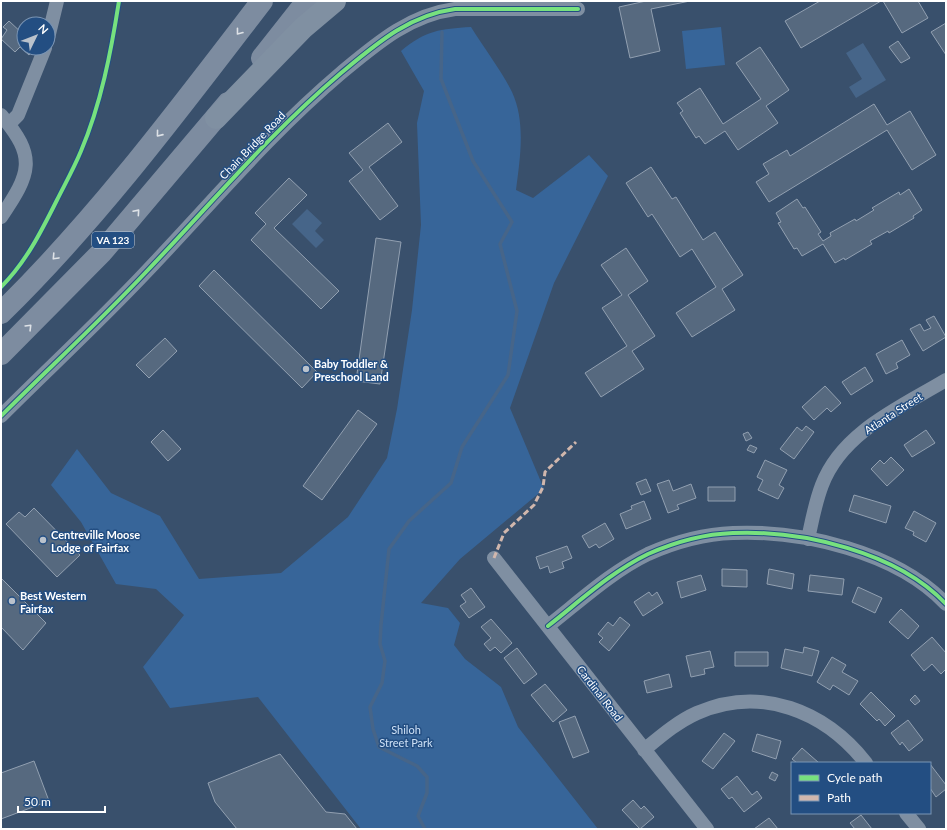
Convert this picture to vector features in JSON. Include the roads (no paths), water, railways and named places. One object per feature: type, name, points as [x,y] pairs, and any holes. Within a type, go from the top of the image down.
[{"type":"highway","points":[[216,118],[302,28],[335,1]]},
{"type":"main road","name":"VA 123","points":[[1,313],[45,268],[101,205],[175,114],[262,1]]},
{"type":"main road","name":"VA 123","points":[[1,354],[102,252],[216,118],[307,1]]},
{"type":"street","points":[[53,16],[57,1]]},
{"type":"street","name":"Chain Bridge Road","points":[[1,416],[147,272],[276,132],[336,78],[395,31],[428,14],[455,9],[578,9]]},
{"type":"street","points":[[1,217],[24,178],[26,168],[24,146],[5,119],[18,115],[42,56]]},
{"type":"street","name":"Atlanta Street","points":[[808,539],[822,484],[832,466],[847,446],[876,422],[946,380]]},
{"type":"street","points":[[548,626],[625,567],[648,554],[673,544],[704,536],[732,533],[755,533],[808,539],[863,553],[887,562],[916,578],[946,604]]},
{"type":"street","name":"Cardinal Road","points":[[494,558],[707,829]]},
{"type":"street","points":[[644,750],[671,728],[698,713],[730,704],[762,702],[796,709],[820,720],[841,736],[865,762]]},
{"type":"street","points":[[907,814],[919,829]]},
{"type":"waterway","points":[[425,829],[418,816],[427,793],[427,777],[417,766],[379,747],[373,729],[370,707],[382,683],[385,661],[380,644],[389,549],[409,521],[451,483],[462,447],[508,375],[517,311],[500,244],[512,222],[473,161],[441,79],[442,32]]},
{"type":"place","name":"Baby Toddler & Preschool Land","points":[[306,369]]},
{"type":"place","name":"Centreville Moose Lodge of Fairfax","points":[[43,540]]},
{"type":"place","name":"Best Western Fairfax","points":[[12,601]]},
{"type":"park label","name":"Shiloh Street Park","points":[[406,735]]}]
